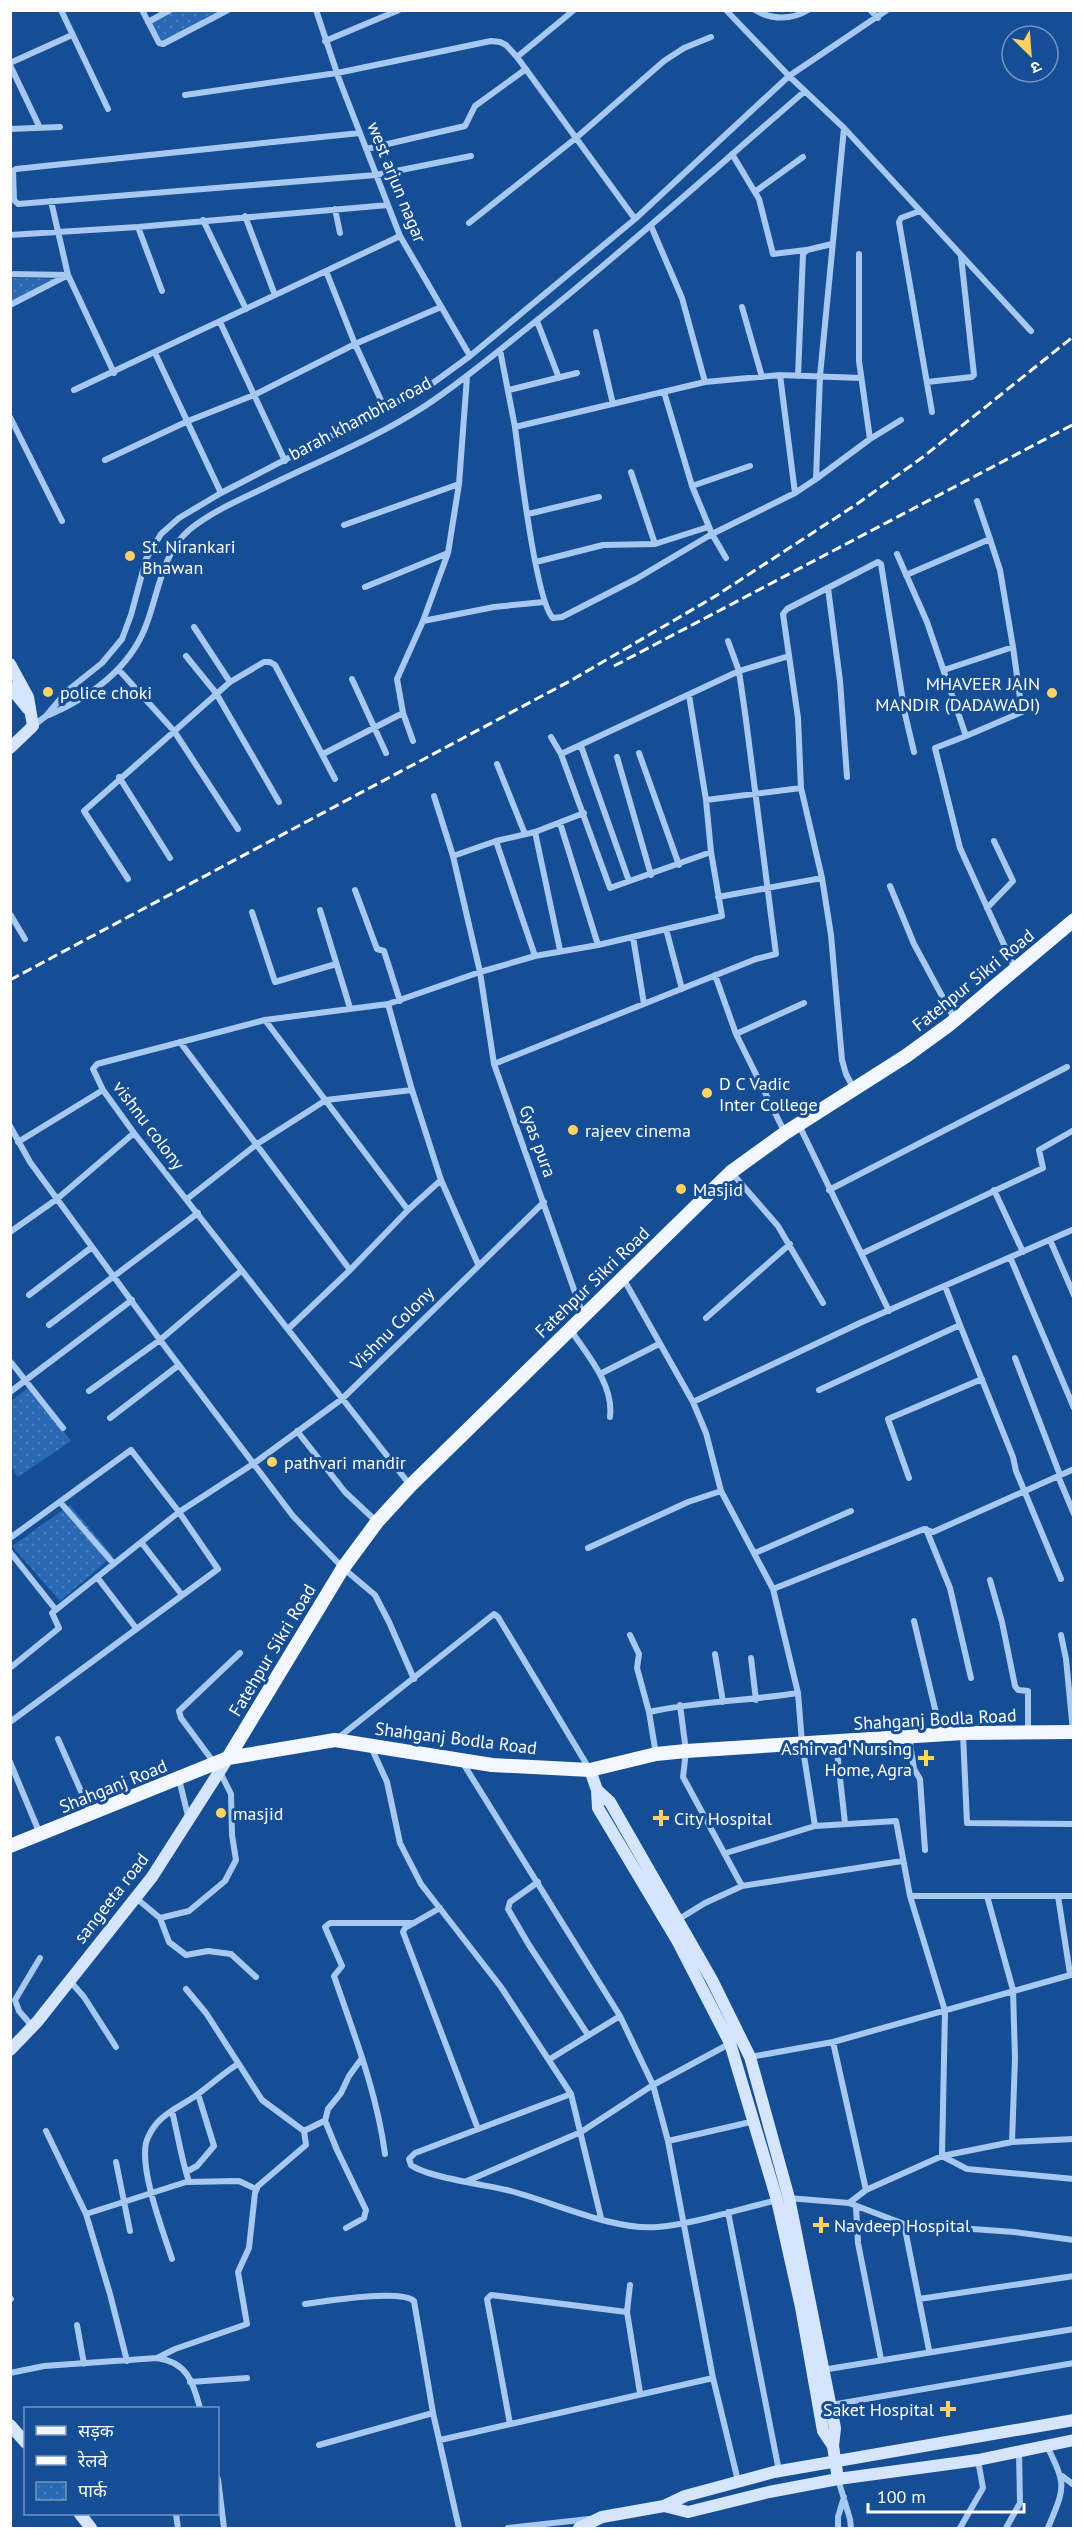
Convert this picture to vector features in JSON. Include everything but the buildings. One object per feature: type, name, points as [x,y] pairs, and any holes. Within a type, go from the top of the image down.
[{"type":"main road","name":"Fatehpur Sikri Road","points":[[221,1765],[343,1568],[377,1522],[410,1486],[732,1172],[798,1125],[906,1056],[955,1020],[1074,920]]},
{"type":"main road","name":"Shahganj Bodla Road","points":[[221,1765],[335,1740],[492,1765],[590,1770],[656,1754],[686,1751],[963,1733],[1074,1732]]},
{"type":"main road","name":"Shahganj Road","points":[[10,1846],[179,1779],[221,1765]]},
{"type":"street","points":[[61,10],[108,109]]},
{"type":"street","points":[[142,10],[159,43],[163,44],[228,10]]},
{"type":"street","points":[[148,22],[170,10]]},
{"type":"street","name":"west arjun nagar","points":[[316,10],[338,76],[400,236],[470,356]]},
{"type":"street","points":[[325,40],[399,10]]},
{"type":"street","points":[[517,57],[574,10]]},
{"type":"street","points":[[726,10],[789,76],[844,128],[1031,331]]},
{"type":"street","points":[[755,10],[764,15],[780,18],[795,16],[808,10]]},
{"type":"street","points":[[870,10],[878,18]]},
{"type":"street","name":"barah khambha road","points":[[10,748],[46,716],[67,691],[102,663],[122,639],[146,559],[161,534],[179,518],[221,493],[433,383],[470,356],[635,219],[789,76],[887,10]]},
{"type":"street","points":[[40,128],[10,64],[72,36]]},
{"type":"street","points":[[469,223],[576,138],[664,61],[684,48],[711,37]]},
{"type":"street","points":[[184,94],[338,76],[491,41],[500,42],[517,57],[635,219]]},
{"type":"street","points":[[366,149],[465,126],[475,106],[526,69]]},
{"type":"street","name":"barah khambha road","points":[[46,716],[76,702],[119,670],[135,648],[148,622],[173,547],[189,530],[229,506],[345,449],[423,407],[466,377],[651,226],[806,91]]},
{"type":"street","points":[[10,129],[60,127]]},
{"type":"street","points":[[816,479],[820,376],[844,128]]},
{"type":"street","points":[[360,133],[14,170],[16,204],[376,175],[471,156]]},
{"type":"street","points":[[732,154],[756,191],[773,254],[832,244]]},
{"type":"street","points":[[756,191],[803,158]]},
{"type":"street","points":[[51,201],[68,275],[114,373]]},
{"type":"street","points":[[10,235],[388,205]]},
{"type":"street","points":[[335,209],[340,233]]},
{"type":"street","points":[[920,211],[901,218],[899,222],[932,412]]},
{"type":"street","points":[[245,216],[275,295]]},
{"type":"street","points":[[203,219],[246,309]]},
{"type":"street","points":[[138,226],[162,291]]},
{"type":"street","points":[[651,226],[682,298],[705,382]]},
{"type":"street","points":[[74,390],[155,354],[400,236]]},
{"type":"street","points":[[798,376],[803,254],[806,250]]},
{"type":"street","points":[[858,254],[859,361],[870,439]]},
{"type":"street","points":[[927,382],[974,375],[961,255]]},
{"type":"street","points":[[326,270],[355,344],[385,409]]},
{"type":"street","points":[[10,274],[68,275]]},
{"type":"street","points":[[10,305],[68,275]]},
{"type":"street","points":[[105,460],[188,421],[254,395],[355,344],[441,307]]},
{"type":"street","points":[[742,307],[762,377]]},
{"type":"street","points":[[537,321],[560,378]]},
{"type":"street","points":[[220,322],[285,460]]},
{"type":"street","points":[[596,332],[614,404]]},
{"type":"street","points":[[500,350],[509,390],[536,562],[544,602],[553,618],[562,617],[636,579],[712,534],[795,493],[870,439],[901,420]]},
{"type":"street","points":[[155,354],[221,493]]},
{"type":"street","points":[[509,390],[577,373]]},
{"type":"street","points":[[515,428],[705,382],[780,375],[861,378]]},
{"type":"street","points":[[780,375],[795,493]]},
{"type":"street","points":[[413,741],[403,713],[398,684],[399,674],[423,621],[448,553],[459,484],[466,377]]},
{"type":"street","points":[[664,392],[692,486],[708,527],[726,558]]},
{"type":"street","points":[[10,417],[62,520]]},
{"type":"street","points":[[692,486],[750,466]]},
{"type":"street","points":[[630,472],[655,544]]},
{"type":"street","points":[[344,525],[459,484]]},
{"type":"street","points":[[528,514],[599,497]]},
{"type":"street","points":[[977,501],[999,570],[1022,712],[934,748],[960,848],[1015,970]]},
{"type":"street","points":[[536,562],[603,545],[655,544],[708,527]]},
{"type":"street","points":[[906,575],[990,539]]},
{"type":"street","points":[[366,587],[448,553]]},
{"type":"street","points":[[897,554],[927,622],[966,736]]},
{"type":"street","points":[[854,1089],[842,1060],[831,935],[822,878],[801,788],[798,718],[783,614],[878,562],[881,564],[905,714],[914,752]]},
{"type":"street","points":[[828,588],[840,681],[847,777]]},
{"type":"street","points":[[423,621],[494,607],[544,602]]},
{"type":"street","points":[[194,627],[230,682]]},
{"type":"street","points":[[494,1064],[756,959],[776,954],[738,672],[728,640]]},
{"type":"street","points":[[944,670],[1013,647]]},
{"type":"street","points":[[186,656],[216,693],[279,801]]},
{"type":"street","points":[[561,754],[738,672],[789,656]]},
{"type":"street","points":[[128,879],[84,811],[216,693],[264,662],[274,665],[335,779]]},
{"type":"street","points":[[10,664],[28,697],[28,709],[33,726]]},
{"type":"street","points":[[119,670],[174,730],[238,829]]},
{"type":"street","points":[[352,679],[386,753]]},
{"type":"street","points":[[10,687],[28,709]]},
{"type":"street","points":[[689,695],[706,800],[718,897],[822,878]]},
{"type":"street","points":[[323,754],[403,713]]},
{"type":"street","points":[[551,737],[561,754],[584,813],[608,888],[651,875],[711,852]]},
{"type":"street","points":[[581,746],[629,881]]},
{"type":"street","points":[[639,753],[679,865]]},
{"type":"street","points":[[616,757],[651,875]]},
{"type":"street","points":[[497,764],[525,834]]},
{"type":"street","points":[[120,777],[170,858]]},
{"type":"street","points":[[706,800],[801,788]]},
{"type":"street","name":"Gyas pura","points":[[434,795],[453,856],[480,972],[494,1064],[584,1316]]},
{"type":"street","points":[[453,856],[496,841],[535,832],[584,813]]},
{"type":"street","points":[[560,823],[598,945]]},
{"type":"street","points":[[535,832],[560,950]]},
{"type":"street","points":[[496,841],[535,956]]},
{"type":"street","points":[[987,908],[1013,881],[994,841]]},
{"type":"street","points":[[890,886],[915,944],[955,1020]]},
{"type":"street","points":[[355,890],[377,949],[384,951],[400,1001]]},
{"type":"street","name":"vishnu colony","points":[[410,1486],[134,1133],[93,1072],[97,1064],[265,1020],[388,1004],[480,972],[535,956],[598,945],[722,916],[718,897]]},
{"type":"street","points":[[320,910],[350,1008]]},
{"type":"street","points":[[252,912],[276,982],[336,964]]},
{"type":"street","points":[[10,914],[25,939]]},
{"type":"street","points":[[666,929],[682,989]]},
{"type":"street","points":[[633,937],[644,1004]]},
{"type":"street","points":[[715,975],[736,1034],[786,1133]]},
{"type":"street","points":[[736,1034],[804,1003]]},
{"type":"street","points":[[388,1004],[441,1180],[478,1264]]},
{"type":"street","points":[[265,1020],[408,1209]]},
{"type":"street","points":[[180,1042],[350,1270]]},
{"type":"street","points":[[829,1190],[1067,1067]]},
{"type":"street","points":[[187,1199],[257,1144],[326,1100],[412,1089]]},
{"type":"street","points":[[18,1142],[103,1090]]},
{"type":"street","points":[[798,1125],[889,1311]]},
{"type":"street","points":[[10,1126],[30,1162],[114,1278],[293,1516],[343,1568],[375,1595],[414,1679]]},
{"type":"street","points":[[862,1253],[1043,1168],[1038,1150],[1074,1130]]},
{"type":"street","points":[[10,1232],[57,1199],[134,1133]]},
{"type":"street","points":[[732,1172],[778,1226],[823,1303]]},
{"type":"street","points":[[288,1329],[350,1270],[408,1209],[441,1180]]},
{"type":"street","points":[[994,1191],[1023,1252]]},
{"type":"street","name":"Vishnu Colony","points":[[56,1610],[179,1512],[253,1464],[342,1399],[544,1202]]},
{"type":"street","points":[[49,1325],[198,1213]]},
{"type":"street","points":[[693,1402],[889,1311],[1072,1230]]},
{"type":"street","points":[[1050,1240],[1074,1295]]},
{"type":"street","points":[[706,1318],[790,1244]]},
{"type":"street","points":[[29,1295],[92,1247]]},
{"type":"street","points":[[1010,1257],[1074,1408]]},
{"type":"street","points":[[89,1391],[160,1340],[241,1271]]},
{"type":"street","points":[[623,1277],[693,1402],[706,1432],[721,1491],[773,1589],[798,1693],[802,1743],[815,1826]]},
{"type":"street","points":[[945,1286],[1061,1579]]},
{"type":"street","points":[[10,1392],[132,1300]]},
{"type":"street","points":[[819,1390],[960,1325]]},
{"type":"street","points":[[569,1329],[600,1374],[611,1400],[610,1417]]},
{"type":"street","points":[[600,1374],[659,1344]]},
{"type":"street","points":[[1014,1358],[1074,1514]]},
{"type":"street","points":[[10,1361],[63,1428]]},
{"type":"street","points":[[110,1418],[179,1365]]},
{"type":"street","points":[[909,1478],[888,1419],[982,1379]]},
{"type":"street","points":[[297,1431],[345,1492],[377,1522]]},
{"type":"street","points":[[10,1538],[131,1450],[179,1512],[218,1569],[10,1722]]},
{"type":"street","points":[[773,1589],[926,1529],[933,1532],[1074,1468]]},
{"type":"street","points":[[588,1548],[688,1502],[721,1491]]},
{"type":"street","points":[[60,1502],[114,1564]]},
{"type":"street","points":[[754,1553],[851,1511]]},
{"type":"street","points":[[926,1529],[950,1588],[971,1678]]},
{"type":"street","points":[[141,1542],[182,1595]]},
{"type":"street","points":[[10,1552],[56,1610],[51,1614],[59,1628],[10,1668]]},
{"type":"street","points":[[97,1577],[136,1628]]},
{"type":"street","points":[[990,1580],[1002,1622],[1015,1686],[1018,1690],[1028,1691],[1028,1733]]},
{"type":"street","points":[[335,1740],[490,1616],[496,1615],[590,1770],[597,1790],[598,1808],[736,2041],[750,2057],[761,2120]]},
{"type":"street","points":[[914,1621],[941,1735]]},
{"type":"street","points":[[630,1635],[639,1654],[637,1668],[649,1712],[656,1754]]},
{"type":"street","points":[[1061,1635],[1074,1732]]},
{"type":"street","points":[[160,1918],[189,1911],[225,1881],[236,1860],[232,1835],[231,1794],[221,1765],[181,1718],[179,1711],[240,1653]]},
{"type":"street","points":[[715,1654],[723,1702]]},
{"type":"street","points":[[751,1658],[756,1700]]},
{"type":"street","points":[[649,1712],[680,1705],[756,1700],[798,1693]]},
{"type":"street","points":[[680,1705],[686,1751],[683,1777],[742,1886]]},
{"type":"street","points":[[963,1733],[966,1821],[968,1824],[1074,1824]]},
{"type":"street","points":[[909,1737],[914,1769],[920,1779],[925,1850]]},
{"type":"street","points":[[58,1738],[91,1815]]},
{"type":"street","points":[[836,1742],[845,1823]]},
{"type":"street","points":[[370,1745],[387,1782],[404,1854],[421,1884],[501,1987],[572,2094],[601,2218]]},
{"type":"street","points":[[461,1760],[620,2016],[653,2085],[668,2140],[713,2378],[738,2481]]},
{"type":"street","points":[[10,1762],[40,1835]]},
{"type":"street","name":"sangeeta road","points":[[10,2050],[33,2027],[136,1898],[189,1819],[221,1765]]},
{"type":"street","points":[[179,1779],[189,1819]]},
{"type":"street","points":[[597,1790],[610,1802],[679,1919],[736,2041],[783,2199],[819,2370],[831,2405],[835,2428],[833,2446],[838,2479],[851,2529]]},
{"type":"street","points":[[726,1853],[815,1826],[894,1819],[898,1825],[902,1861],[910,1896],[945,2011],[942,2156]]},
{"type":"street","points":[[679,1919],[705,1903],[742,1886],[902,1861]]},
{"type":"street","points":[[538,1882],[510,1902],[508,1909],[588,2035]]},
{"type":"street","points":[[910,1896],[1074,1896]]},
{"type":"street","points":[[987,1896],[1013,1990],[1015,2058],[1012,2142]]},
{"type":"street","points":[[750,2057],[833,2042],[1072,1974],[1058,1896]]},
{"type":"street","points":[[136,1898],[160,1918],[168,1942],[186,1955],[208,1951],[231,1954],[256,1977]]},
{"type":"street","points":[[440,1908],[403,1932],[478,2129]]},
{"type":"street","points":[[385,2154],[382,2128],[362,2058],[334,1976],[342,1966],[325,1926],[330,1923],[414,1923]]},
{"type":"street","points":[[33,2027],[16,2007],[15,1997],[40,1958]]},
{"type":"street","points":[[70,1980],[84,1997],[116,2047]]},
{"type":"street","points":[[157,2358],[175,2349],[247,2324],[238,2272],[249,2248],[256,2189],[306,2145],[304,2131],[262,2100],[206,2013],[186,1989]]},
{"type":"street","points":[[550,2059],[620,2016]]},
{"type":"street","points":[[466,2182],[581,2132],[653,2085],[736,2041]]},
{"type":"street","points":[[833,2042],[866,2190]]},
{"type":"street","points":[[346,2228],[364,2218],[366,2210],[325,2121],[328,2109],[341,2093],[349,2076],[362,2058]]},
{"type":"street","points":[[172,2259],[152,2192],[146,2161],[146,2142],[157,2124],[172,2111],[238,2064]]},
{"type":"street","points":[[186,2172],[197,2166],[214,2146],[198,2094]]},
{"type":"street","points":[[572,2094],[414,2153],[409,2159],[411,2165],[414,2168],[508,2190],[601,2218],[644,2227],[685,2222],[783,2199],[849,2203],[904,2224],[1014,2232],[1074,2240]]},
{"type":"street","points":[[172,2111],[189,2182]]},
{"type":"street","points":[[668,2140],[761,2120]]},
{"type":"street","points":[[304,2131],[325,2121]]},
{"type":"street","points":[[46,2131],[86,2214],[128,2361]]},
{"type":"street","points":[[849,2203],[866,2190],[942,2156],[1012,2142],[1074,2139]]},
{"type":"street","points":[[942,2156],[967,2169],[1074,2180]]},
{"type":"street","points":[[116,2162],[130,2231]]},
{"type":"street","points":[[86,2214],[189,2182],[196,2184],[239,2181],[256,2189]]},
{"type":"street","points":[[856,2206],[858,2243],[880,2359]]},
{"type":"street","points":[[728,2212],[780,2472]]},
{"type":"street","points":[[904,2224],[929,2350]]},
{"type":"street","points":[[919,2299],[1074,2276]]},
{"type":"street","points":[[630,2285],[627,2312],[640,2393]]},
{"type":"street","points":[[510,2424],[488,2297],[491,2295],[627,2312]]},
{"type":"street","points":[[305,2304],[374,2296],[413,2299],[433,2413],[459,2529]]},
{"type":"street","points":[[77,2325],[84,2364]]},
{"type":"street","points":[[819,2370],[929,2350],[1074,2329]]},
{"type":"street","points":[[10,2373],[44,2366],[157,2358],[177,2363],[185,2371],[200,2407]]},
{"type":"street","points":[[831,2405],[1074,2363]]},
{"type":"street","points":[[819,2370],[823,2431],[833,2446]]},
{"type":"street","points":[[190,2382],[247,2378]]},
{"type":"street","points":[[440,2440],[713,2378]]},
{"type":"street","points":[[194,2407],[197,2397]]},
{"type":"street","points":[[319,2445],[433,2413]]},
{"type":"street","points":[[508,2529],[602,2517],[664,2506],[685,2496],[738,2481],[836,2460],[1074,2420]]},
{"type":"street","points":[[10,2425],[24,2441]]},
{"type":"street","points":[[664,2506],[688,2512],[769,2492],[838,2479],[978,2460],[1074,2440]]},
{"type":"street","points":[[1047,2445],[1062,2476],[1074,2485]]},
{"type":"street","points":[[1006,2529],[1020,2503],[1019,2451]]},
{"type":"street","points":[[960,2529],[983,2488],[978,2460]]},
{"type":"street","points":[[1048,2529],[1061,2496],[1062,2476]]},
{"type":"street","points":[[219,2487],[224,2529]]},
{"type":"street","points":[[838,2529],[838,2517],[844,2497]]},
{"type":"street","points":[[81,2515],[91,2529]]},
{"type":"street","points":[[579,2529],[602,2517]]},
{"type":"green space","points":[[163,11],[225,11],[162,43],[148,18]]},
{"type":"green space","points":[[11,278],[58,279],[11,302]]},
{"type":"green space","points":[[29,1387],[71,1441],[18,1477],[11,1467],[11,1401]]},
{"type":"green space","points":[[70,1505],[113,1556],[60,1601],[12,1546]]},
{"type":"railway","points":[[10,980],[570,681],[714,597],[857,504],[923,457],[1074,336]]},
{"type":"railway","points":[[614,666],[1074,424]]},
{"type":"place","name":"St. Nirankari Bhawan","points":[[130,556]]},
{"type":"place","name":"police choki","points":[[48,692]]},
{"type":"place","name":"MHAVEER JAIN MANDIR (DADAWADI)","points":[[1052,693]]},
{"type":"place","name":"D C Vadic Inter College","points":[[707,1093]]},
{"type":"place","name":"rajeev cinema","points":[[573,1130]]},
{"type":"place","name":"Masjid","points":[[681,1189]]},
{"type":"place","name":"pathvari mandir","points":[[272,1462]]},
{"type":"place","name":"Ashirvad Nursing Home, Agra","points":[[926,1758]]},
{"type":"place","name":"masjid","points":[[221,1813]]},
{"type":"place","name":"City Hospital","points":[[661,1818]]},
{"type":"place","name":"Navdeep Hospital","points":[[821,2225]]},
{"type":"place","name":"Saket Hospital","points":[[948,2409]]}]
